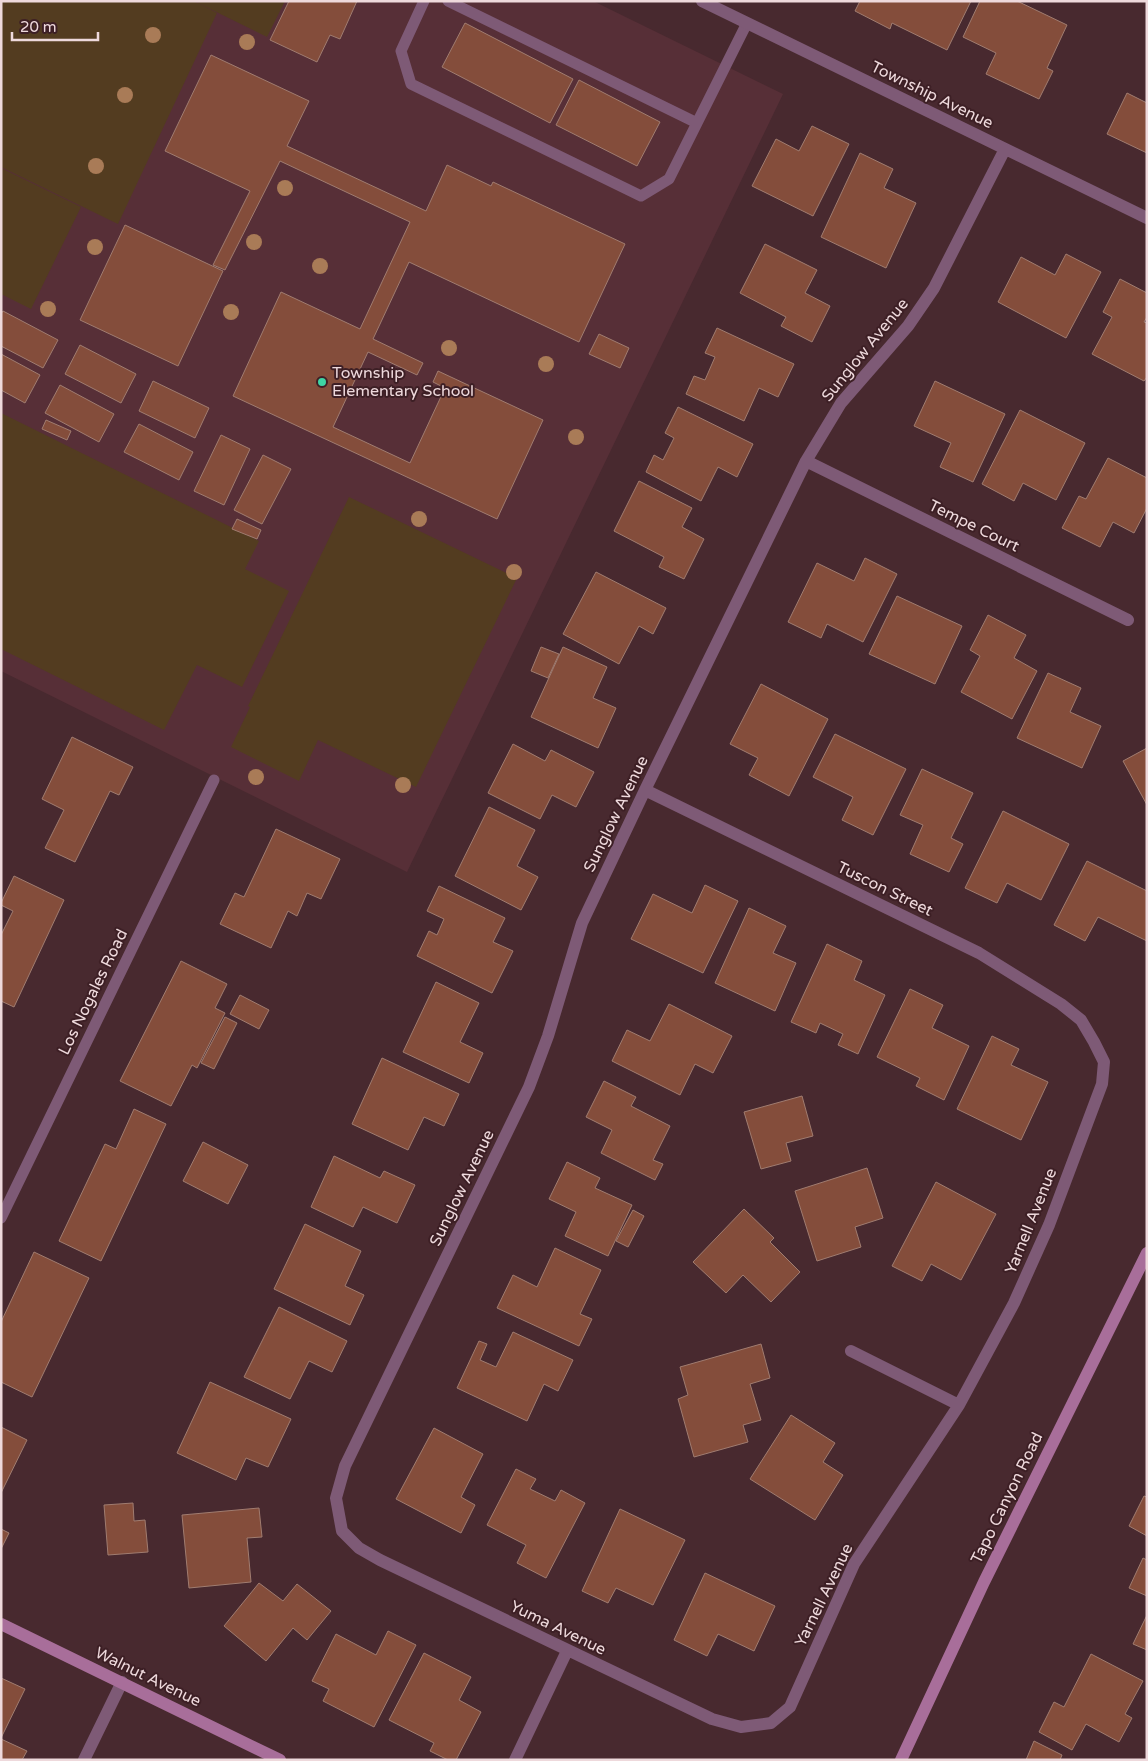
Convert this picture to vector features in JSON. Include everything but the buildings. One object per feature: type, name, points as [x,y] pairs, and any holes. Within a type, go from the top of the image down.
[{"type":"main road","name":"Tapo Canyon Road","points":[[901,1760],[984,1582],[1147,1253]]},
{"type":"main road","name":"Walnut Avenue","points":[[1,1624],[280,1760]]},
{"type":"street","name":"Township Avenue","points":[[702,1],[1147,218]]},
{"type":"street","name":"Sunglow Avenue","points":[[342,1531],[336,1498],[345,1466],[528,1087],[548,1036],[582,923],[645,790],[806,461],[840,403],[908,326],[934,288],[1005,149]]},
{"type":"street","name":"Tempe Court","points":[[806,461],[1128,620]]},
{"type":"street","name":"Tuscon Street","points":[[645,790],[979,953],[1061,1004],[1081,1020],[1094,1042]]},
{"type":"street","name":"Yarnell Avenue","points":[[771,1723],[790,1707],[854,1564],[959,1405],[1014,1303],[1049,1225],[1102,1084],[1104,1062],[1094,1042]]},
{"type":"street","points":[[851,1351],[959,1405]]},
{"type":"street","name":"Yuma Avenue","points":[[342,1531],[359,1548],[380,1560],[568,1652],[712,1719],[741,1727],[771,1723]]},
{"type":"street","points":[[515,1760],[568,1652]]},
{"type":"street","points":[[84,1760],[122,1682]]},
{"type":"lane","points":[[424,1],[401,51],[411,84],[641,196],[669,180],[747,23]]},
{"type":"lane","points":[[448,1],[697,123]]},
{"type":"lane","name":"Los Nogales Road","points":[[1,1218],[214,780]]},
{"type":"shaded area","name":"Township Elementary School","points":[[1,1],[593,1],[783,94],[407,872],[1,671]]},
{"type":"shaded area","points":[[1,1],[194,1],[217,13],[118,224],[1,167]]},
{"type":"shaded area","points":[[199,1],[285,1],[267,37],[198,3]]},
{"type":"shaded area","points":[[1,168],[81,207],[31,309],[1,294]]},
{"type":"shaded area","points":[[1,413],[259,541],[245,569],[289,591],[242,687],[197,665],[164,730],[1,649]]},
{"type":"shaded area","points":[[349,497],[517,578],[416,787],[318,740],[299,781],[231,747],[250,707],[248,706]]},
{"type":"place","name":"Township Elementary School","points":[[322,382]]}]
